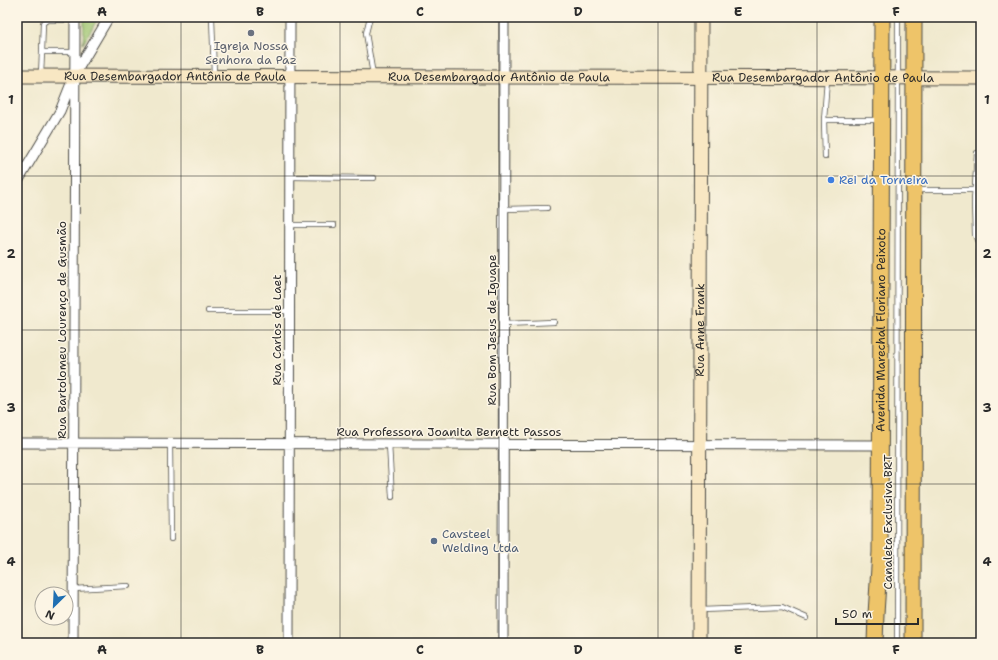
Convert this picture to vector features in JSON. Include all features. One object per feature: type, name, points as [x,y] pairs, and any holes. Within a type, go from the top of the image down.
[{"type":"main road","name":"Rua Anne Frank","points":[[699,643],[701,17]]},
{"type":"main road","name":"Avenida Marechal Floriano Peixoto","points":[[875,643],[880,567],[882,17]]},
{"type":"main road","points":[[913,643],[914,17]]},
{"type":"main road","name":"Rua Desembargador Antônio de Paula","points":[[17,76],[981,78]]},
{"type":"street","points":[[17,183],[60,111],[74,76],[109,17]]},
{"type":"street","name":"Rua Carlos de Laet","points":[[289,643],[290,17]]},
{"type":"street","name":"Rua Bom Jesus de Iguape","points":[[503,643],[504,17]]},
{"type":"street","name":"Rua Bartolomeu Lourenço de Gusmão","points":[[73,586],[75,19]]},
{"type":"street","name":"Rua Professora Joanita Bernett Passos","points":[[17,442],[880,445]]},
{"type":"street","name":"Rua Bartolomeu Lourenço de Gusmão","points":[[73,626],[73,643]]},
{"type":"lane","points":[[212,17],[214,77]]},
{"type":"lane","points":[[370,17],[366,33],[374,77]]},
{"type":"lane","name":"Canaleta Exclusiva BRT","points":[[897,643],[898,17]]},
{"type":"lane","points":[[41,76],[44,21],[75,19]]},
{"type":"lane","points":[[42,52],[75,52]]},
{"type":"lane","points":[[825,157],[824,120],[827,78]]},
{"type":"lane","points":[[824,120],[882,120]]},
{"type":"lane","points":[[977,153],[974,202],[974,235],[979,244],[980,313]]},
{"type":"lane","points":[[290,177],[374,178]]},
{"type":"lane","points":[[914,190],[975,190]]},
{"type":"lane","points":[[974,202],[981,202]]},
{"type":"lane","points":[[504,209],[547,208]]},
{"type":"lane","points":[[290,225],[334,225]]},
{"type":"lane","points":[[974,235],[981,235]]},
{"type":"lane","points":[[208,311],[289,311]]},
{"type":"lane","points":[[504,324],[554,322]]},
{"type":"lane","points":[[170,443],[171,540]]},
{"type":"lane","points":[[389,444],[392,497]]},
{"type":"lane","points":[[74,589],[128,586]]},
{"type":"lane","points":[[699,610],[782,607],[807,618]]},
{"type":"green space","points":[[84,17],[99,17],[83,44]]},
{"type":"place","name":"Igreja Nossa Senhora da Paz","points":[[251,33]]},
{"type":"place","name":"Rei da Torneira","points":[[831,180]]},
{"type":"place","name":"Cavsteel Welding Ltda","points":[[434,541]]}]
